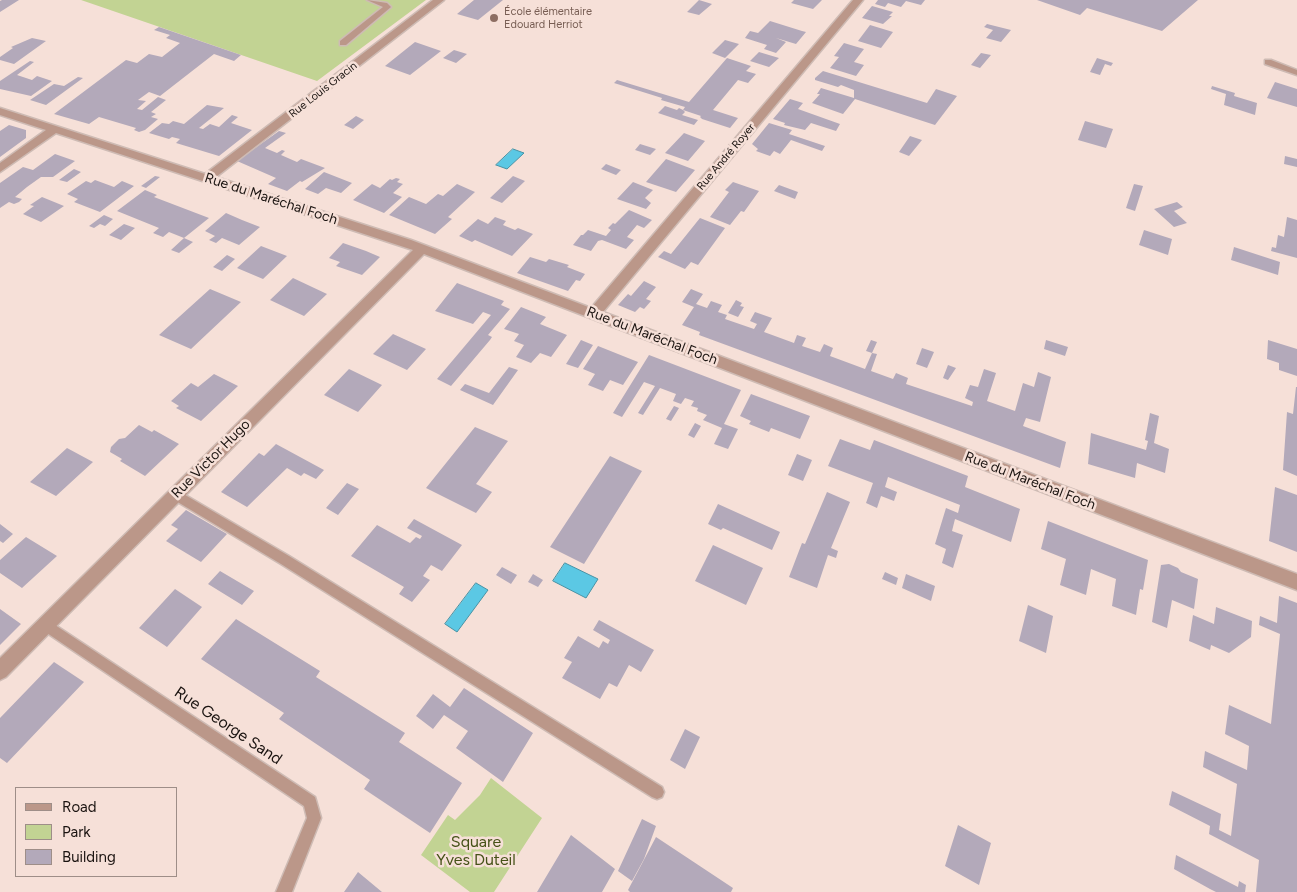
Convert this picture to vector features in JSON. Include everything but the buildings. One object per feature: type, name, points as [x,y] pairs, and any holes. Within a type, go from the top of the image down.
[{"type":"street","name":"Rue André Royer","points":[[594,314],[858,0]]},
{"type":"street","name":"Rue Louis Gracin","points":[[207,178],[435,1]]},
{"type":"street","name":"Rue du Maréchal Foch","points":[[0,111],[422,249],[1297,582]]},
{"type":"street","points":[[0,168],[56,128]]},
{"type":"street","name":"Rue Victor Hugo","points":[[0,670],[422,249]]},
{"type":"lane","points":[[343,43],[387,8],[385,4],[371,0]]},
{"type":"lane","points":[[1268,62],[1297,73]]},
{"type":"lane","points":[[175,494],[285,560],[657,792]]},
{"type":"lane","name":"Rue George Sand","points":[[46,625],[310,802],[314,818],[284,892]]},
{"type":"green space","points":[[81,0],[426,0],[317,81]]},
{"type":"green space","name":"Square Yves Duteil","points":[[491,778],[542,818],[494,892],[470,892],[421,855],[448,815],[455,820],[480,795]]},
{"type":"water","points":[[513,149],[524,153],[507,169],[496,165]]},
{"type":"water","points":[[565,563],[598,579],[586,598],[553,581]]},
{"type":"water","points":[[476,583],[488,590],[457,632],[445,624]]},
{"type":"place","name":"École élémentaire Edouard Herriot","points":[[494,18]]}]
